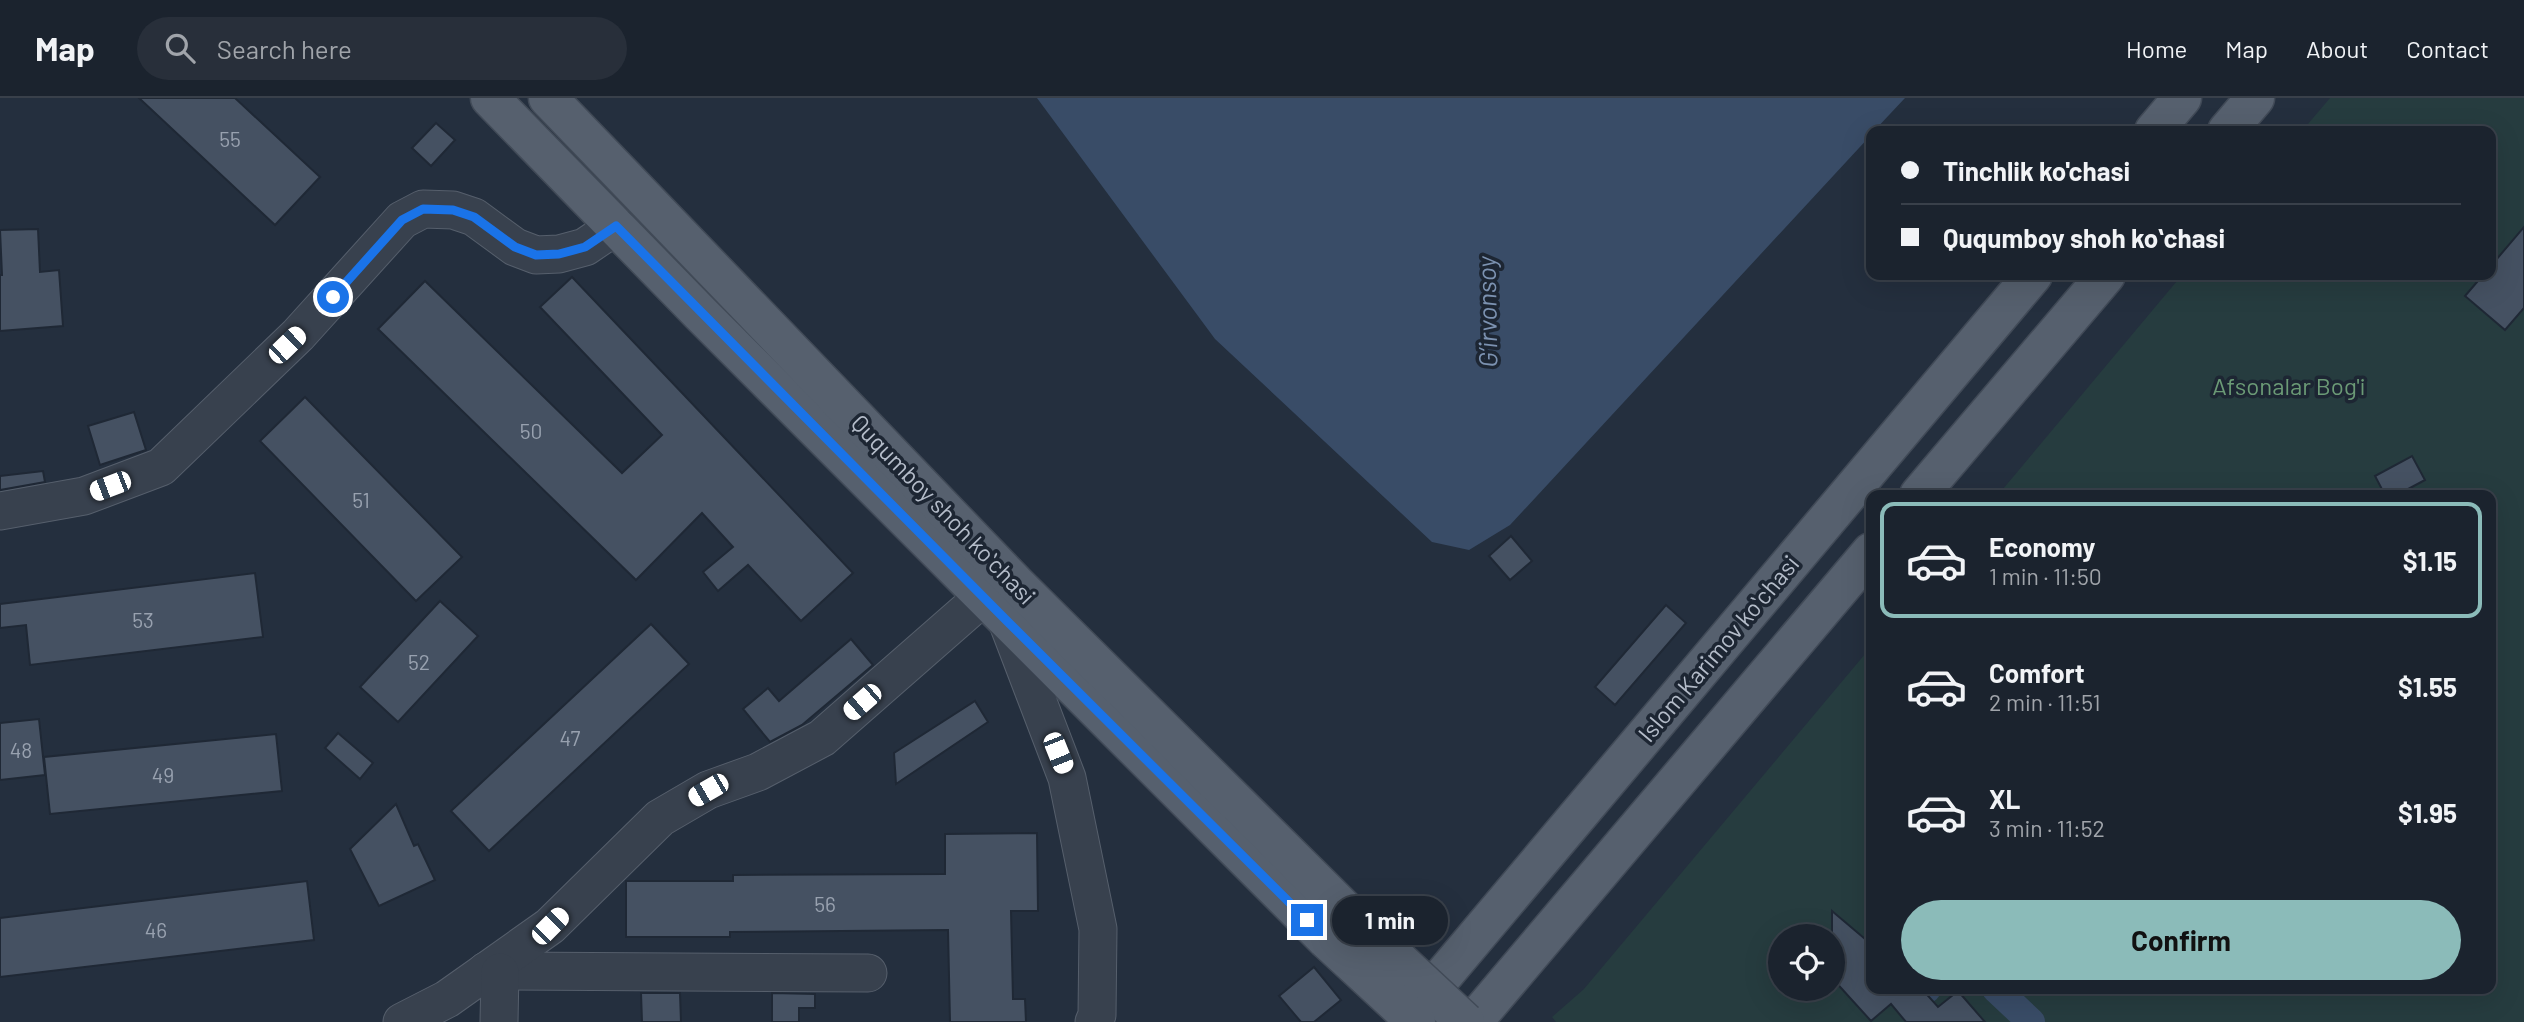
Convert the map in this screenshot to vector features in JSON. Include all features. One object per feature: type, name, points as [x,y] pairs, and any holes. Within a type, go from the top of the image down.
[{"type":"main road","name":"Ququmboy shoh koʻchasi","points":[[490,98],[995,609],[1337,926]]},
{"type":"main road","name":"Ququmboy shoh koʻchasi","points":[[548,98],[1015,583],[1337,926]]},
{"type":"main road","points":[[2158,126],[2182,98]]},
{"type":"main road","points":[[2231,126],[2255,98]]},
{"type":"main road","name":"Islom Karimov koʻchasi","points":[[1404,1022],[2029,280]]},
{"type":"main road","points":[[1923,490],[2102,280]]},
{"type":"main road","points":[[1473,1022],[1866,558]]},
{"type":"main road","points":[[1337,926],[1416,1022]]},
{"type":"main road","points":[[1337,926],[1465,1022]]},
{"type":"street","points":[[0,511],[84,496],[161,467],[298,335],[402,220],[423,209],[453,210],[474,217],[515,247],[536,255],[559,254],[585,247],[616,226]]},
{"type":"street","points":[[402,1022],[493,972],[550,926],[660,818],[708,790],[758,772],[822,738],[995,609],[1067,778],[1098,929],[1097,1014],[1094,1022]]},
{"type":"street","points":[[493,972],[868,973]]},
{"type":"street","points":[[493,972],[499,1022]]},
{"type":"green space","name":"Afsonalar Bog'i","points":[[2330,98],[2524,98],[2524,1022],[1556,1022],[1552,1017],[1584,989],[1866,653],[1866,994],[2496,994],[2496,490],[2002,490],[2178,280],[2496,280],[2496,126],[2306,126]]},
{"type":"water","name":"G‘irvonsoy","points":[[1037,98],[1905,98],[1879,126],[1866,126],[1866,140],[1510,525],[1469,550],[1432,542],[1215,339]]},
{"type":"building","points":[[139,98],[235,98],[320,177],[275,225]]},
{"type":"building","points":[[436,123],[455,140],[431,166],[412,148]]},
{"type":"building","points":[[2524,227],[2524,308],[2505,330],[2465,296],[2479,280],[2496,280],[2496,260]]},
{"type":"building","points":[[38,229],[40,272],[59,270],[63,326],[0,331],[0,230]]},
{"type":"building","points":[[572,277],[853,573],[801,621],[748,565],[718,591],[703,572],[733,547],[702,513],[636,580],[378,329],[425,281],[622,473],[662,435],[540,307]]},
{"type":"building","points":[[305,397],[462,557],[416,601],[260,441]]},
{"type":"building","points":[[134,412],[146,450],[100,465],[88,426]]},
{"type":"building","points":[[2412,456],[2425,480],[2406,490],[2382,490],[2375,476]]},
{"type":"building","points":[[43,471],[45,482],[0,490],[0,476]]},
{"type":"building","points":[[1511,536],[1532,561],[1510,580],[1489,556]]},
{"type":"building","points":[[255,573],[263,637],[30,665],[26,625],[0,628],[0,604]]},
{"type":"building","points":[[440,601],[478,636],[398,722],[360,687]]},
{"type":"building","points":[[1666,605],[1686,623],[1615,705],[1595,687]]},
{"type":"building","points":[[651,624],[689,664],[489,851],[451,811]]},
{"type":"building","points":[[851,639],[873,665],[802,725],[770,742],[743,709],[768,688],[779,701]]},
{"type":"building","points":[[975,701],[988,722],[896,784],[894,753]]},
{"type":"building","points":[[39,719],[45,775],[0,780],[0,723]]},
{"type":"building","points":[[338,733],[373,763],[360,779],[325,748]]},
{"type":"building","points":[[276,734],[282,791],[50,814],[44,757]]},
{"type":"building","points":[[396,804],[414,846],[418,844],[435,880],[379,906],[350,849]]},
{"type":"building","points":[[1037,833],[1038,911],[1011,911],[1013,999],[1025,999],[1026,1022],[950,1022],[948,930],[730,932],[730,937],[626,937],[626,881],[733,881],[733,875],[945,874],[945,834]]},
{"type":"building","points":[[307,881],[314,940],[0,977],[0,918]]},
{"type":"building","points":[[1832,911],[1866,940],[1866,994],[1926,994],[1938,1007],[1954,994],[1961,994],[1985,1022],[1906,1022],[1891,1004],[1871,1021],[1845,992],[1845,924],[1832,924]]},
{"type":"building","points":[[1314,967],[1341,1000],[1314,1022],[1301,1022],[1279,996]]},
{"type":"building","points":[[641,993],[680,993],[681,1022],[642,1022]]},
{"type":"building","points":[[772,993],[815,994],[815,1008],[799,1008],[799,1022],[772,1022]]},
{"type":"waterway","points":[[1903,994],[1908,1000],[1918,994]]},
{"type":"waterway","points":[[2001,994],[2031,1022]]},
{"type":"route","points":[[333,297],[402,220],[423,209],[453,210],[474,217],[515,247],[536,255],[559,254],[585,247],[616,226],[1307,920]]}]
